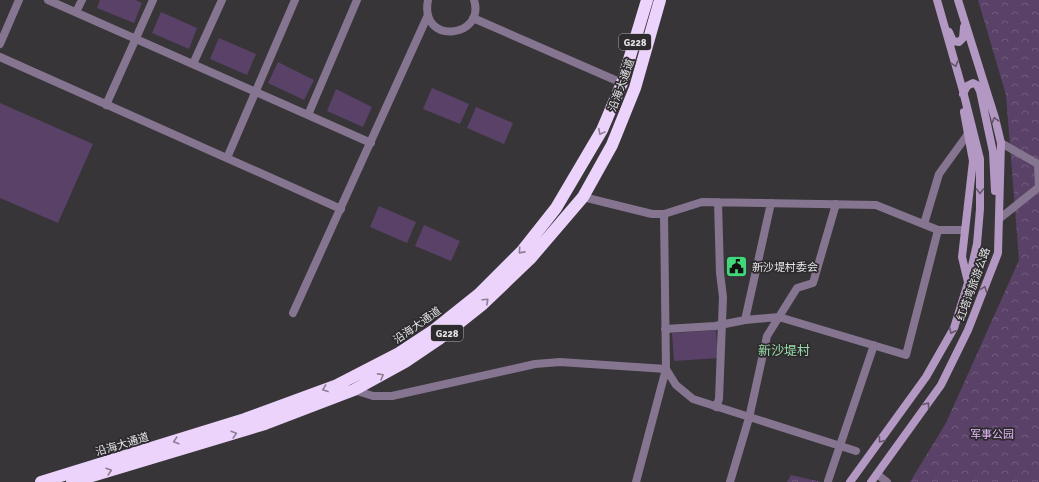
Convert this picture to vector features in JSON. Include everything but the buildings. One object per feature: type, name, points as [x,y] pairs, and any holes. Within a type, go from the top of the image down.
[{"type":"highway","name":"沿海大通道","points":[[40,482],[245,420],[349,380],[399,353],[434,330],[478,294],[522,251],[556,208],[602,130],[622,83],[647,0]]},
{"type":"highway","name":"沿海大通道","points":[[72,482],[265,424],[354,390],[405,362],[439,339],[483,304],[530,259],[583,197],[612,145],[635,88],[660,0]]},
{"type":"highway","points":[[622,83],[635,88]]},
{"type":"highway","points":[[539,230],[549,237]]},
{"type":"main road","points":[[850,482],[926,377],[954,328],[968,283],[977,244],[980,209],[980,159],[963,91],[937,0]]},
{"type":"main road","points":[[940,0],[954,40],[959,42],[963,38],[964,24]]},
{"type":"main road","name":"红塔湾旅游公路","points":[[872,482],[941,385],[968,330],[998,253],[1001,142],[995,118],[964,24],[958,0]]},
{"type":"main road","points":[[968,283],[962,257],[964,230],[969,207],[973,161],[963,107],[963,91],[967,86],[973,83],[977,85],[980,91],[993,152],[995,193],[999,202]]},
{"type":"street","points":[[0,44],[19,0]]},
{"type":"street","points":[[48,0],[371,143]]},
{"type":"street","points":[[76,12],[82,0]]},
{"type":"street","points":[[106,105],[153,0]]},
{"type":"street","points":[[193,64],[222,0]]},
{"type":"street","points":[[227,158],[295,0]]},
{"type":"street","points":[[308,115],[357,0]]},
{"type":"street","points":[[293,313],[428,15],[428,0]]},
{"type":"street","points":[[428,15],[438,28],[449,32],[462,30],[469,25],[474,18],[476,11],[474,0]]},
{"type":"street","points":[[474,18],[622,83]]},
{"type":"street","points":[[0,57],[341,209]]},
{"type":"street","points":[[924,224],[939,174],[968,134]]},
{"type":"street","points":[[1000,219],[1039,187],[1038,164],[1001,142]]},
{"type":"street","points":[[583,197],[652,214],[664,214],[702,202],[876,205],[938,230],[964,230]]},
{"type":"street","points":[[716,407],[719,398],[723,297],[720,273],[718,202]]},
{"type":"street","points":[[745,320],[771,203]]},
{"type":"street","points":[[730,482],[749,418],[767,336],[797,288],[813,283],[836,204]]},
{"type":"street","points":[[636,482],[666,369],[664,214]]},
{"type":"street","points":[[665,329],[779,317],[906,354],[938,230]]},
{"type":"street","points":[[828,481],[874,345]]},
{"type":"street","points":[[354,390],[372,396],[392,396],[535,364],[560,362],[666,369]]},
{"type":"street","points":[[666,369],[676,385],[694,399],[749,418],[856,451]]},
{"type":"street","points":[[877,474],[887,482]]},
{"type":"green space","points":[[100,0],[136,0],[142,3],[134,23],[97,8]]},
{"type":"green space","name":"军事公园","points":[[978,0],[1039,0],[1039,482],[910,482],[946,423],[1019,260],[1006,95]]},
{"type":"green space","points":[[161,12],[197,28],[189,49],[152,33]]},
{"type":"green space","points":[[219,38],[256,54],[247,75],[210,59]]},
{"type":"green space","points":[[278,62],[314,80],[304,100],[268,83]]},
{"type":"green space","points":[[432,88],[469,104],[460,124],[423,109]]},
{"type":"green space","points":[[336,89],[372,107],[363,127],[327,111]]},
{"type":"green space","points":[[0,103],[93,144],[58,223],[0,198]]},
{"type":"green space","points":[[476,107],[513,123],[504,144],[467,128]]},
{"type":"green space","points":[[379,206],[416,222],[407,243],[370,227]]},
{"type":"green space","points":[[424,225],[460,241],[451,261],[415,246]]},
{"type":"green space","points":[[716,330],[718,358],[674,361],[672,333]]},
{"type":"green space","points":[[791,475],[821,482],[787,482]]},
{"type":"place","name":"新沙堤村委会","points":[[737,267]]},
{"type":"district","name":"新沙堤村","points":[[784,350]]}]
